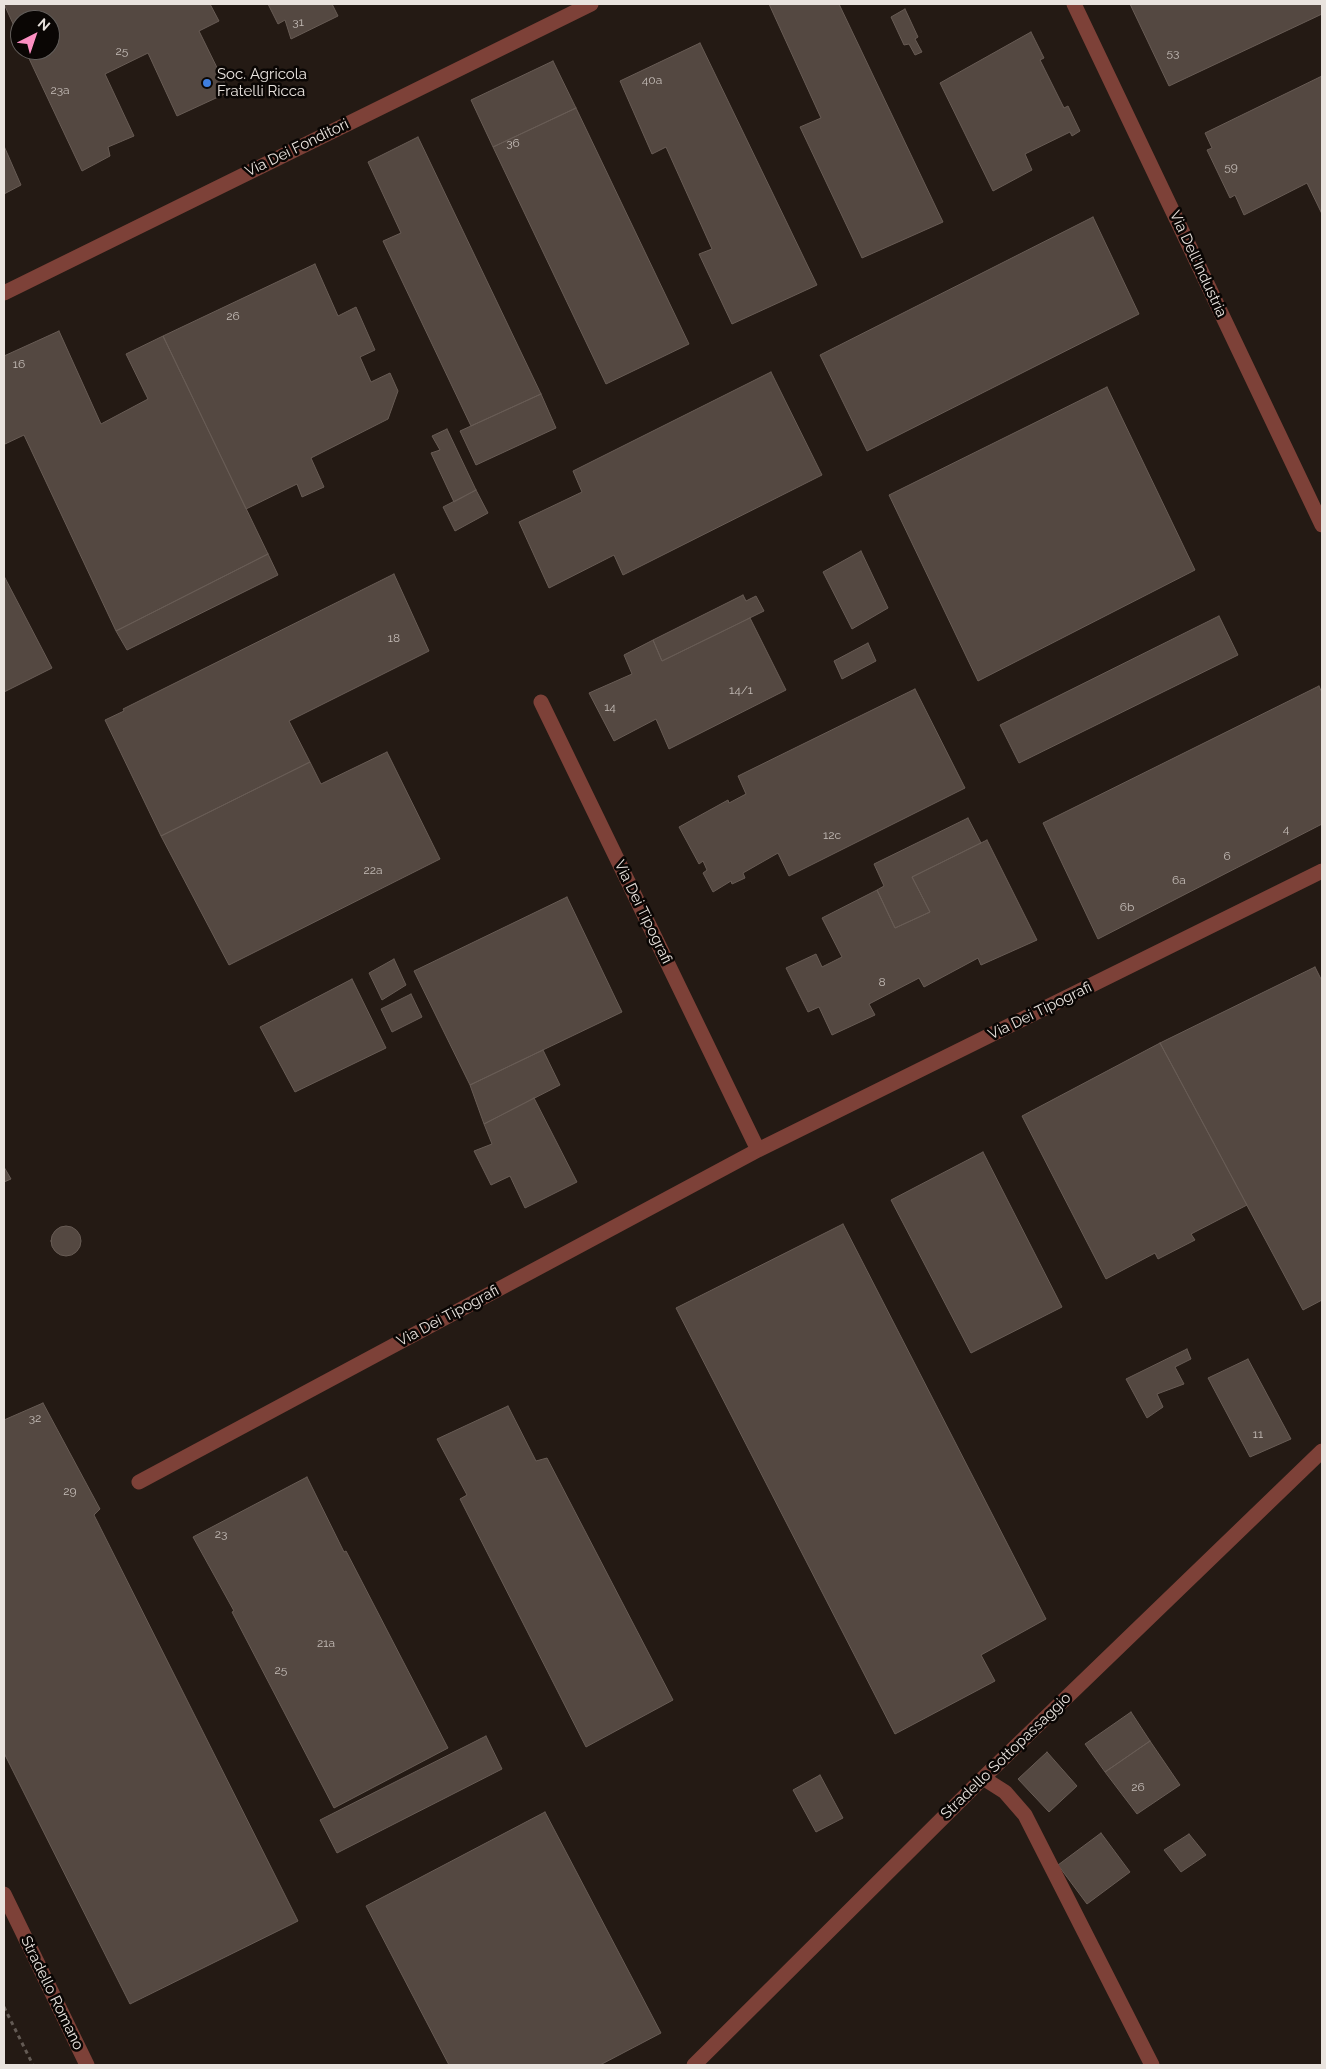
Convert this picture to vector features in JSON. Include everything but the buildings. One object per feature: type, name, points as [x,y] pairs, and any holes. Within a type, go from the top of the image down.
[{"type":"street","name":"Via Dei Fonditori","points":[[4,293],[591,4]]},
{"type":"street","name":"Via Dell'Industria","points":[[1074,4],[1322,524]]},
{"type":"street","name":"Via Dei Tipografi","points":[[541,702],[758,1150]]},
{"type":"street","name":"Via Dei Tipografi","points":[[139,1482],[758,1150],[1322,872]]},
{"type":"street","name":"Stradello Sottopassaggio","points":[[694,2065],[983,1778],[1322,1451]]},
{"type":"street","points":[[983,1778],[1005,1792],[1026,1815],[1152,2065]]},
{"type":"street","name":"Stradello Romano","points":[[5,1900],[87,2065]]},
{"type":"path","points":[[4,2007],[33,2065]]},
{"type":"place","name":"Soc. Agricola Fratelli Ricca","points":[[207,83]]}]
